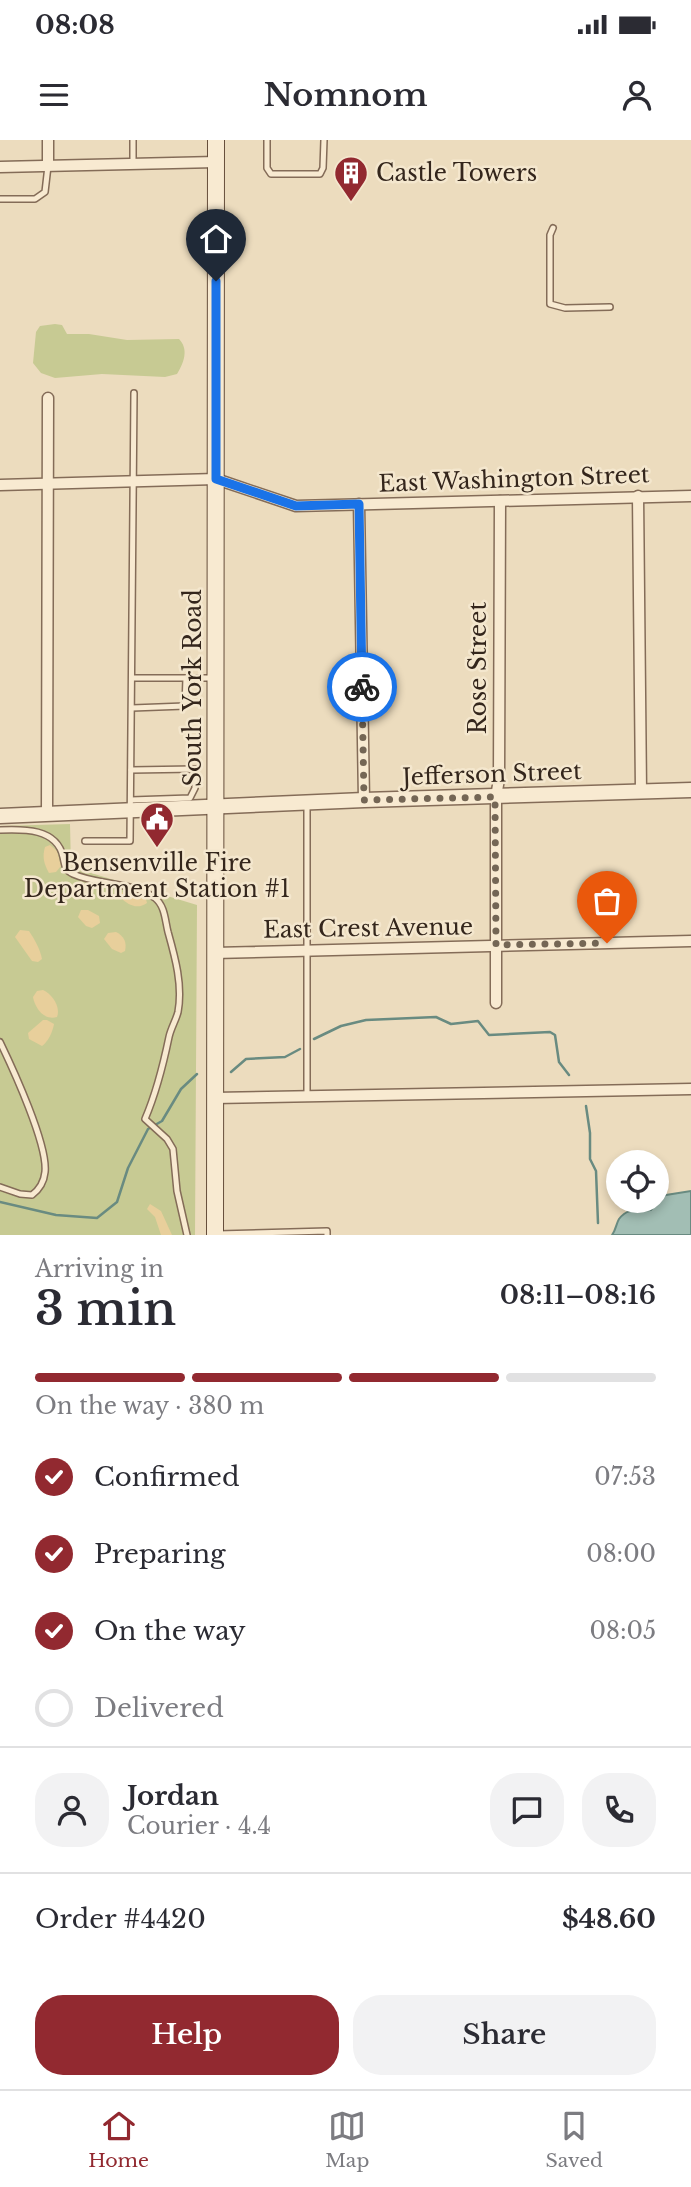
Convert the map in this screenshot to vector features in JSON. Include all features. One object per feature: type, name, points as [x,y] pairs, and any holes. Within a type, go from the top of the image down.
[{"type":"main road","name":"South York Road","points":[[215,1234],[216,140]]},
{"type":"street","points":[[48,140],[48,166]]},
{"type":"street","points":[[0,167],[216,162]]},
{"type":"street","points":[[47,815],[48,398]]},
{"type":"street","points":[[0,485],[216,479]]},
{"type":"street","name":"East Washington Street","points":[[216,479],[296,506],[691,496]]},
{"type":"street","points":[[638,496],[641,791]]},
{"type":"street","name":"Rose Street","points":[[496,1003],[495,797],[499,779],[500,501]]},
{"type":"street","points":[[359,504],[364,800]]},
{"type":"street","name":"Jefferson Street","points":[[0,816],[47,815],[131,806],[190,804],[216,808],[364,800],[691,790]]},
{"type":"street","name":"East Crest Avenue","points":[[214,953],[691,941]]},
{"type":"street","points":[[214,1098],[691,1089]]},
{"type":"lane","points":[[133,140],[133,163]]},
{"type":"lane","points":[[267,140],[267,169],[271,174],[320,174],[323,168],[324,140]]},
{"type":"lane","points":[[0,199],[35,199],[45,191],[48,166]]},
{"type":"lane","points":[[553,228],[550,235],[550,304],[565,308],[610,307]]},
{"type":"lane","points":[[85,841],[130,841],[134,393]]},
{"type":"lane","points":[[132,678],[216,678]]},
{"type":"lane","points":[[131,708],[185,706],[186,678]]},
{"type":"lane","points":[[131,770],[195,769],[216,775]]},
{"type":"lane","points":[[190,804],[195,788],[195,769]]},
{"type":"lane","points":[[195,782],[216,775]]},
{"type":"lane","points":[[307,803],[307,1097]]},
{"type":"lane","points":[[0,830],[29,830],[42,834],[60,848],[69,872],[143,892],[163,907],[177,971],[178,1010],[169,1034],[159,1083],[145,1119],[167,1139],[173,1149],[178,1196],[187,1235]]},
{"type":"lane","points":[[0,1042],[26,1101],[45,1167],[42,1184],[33,1194],[20,1194],[0,1186]]},
{"type":"lane","points":[[215,1234],[327,1231],[327,1235]]},
{"type":"green space","points":[[62,325],[67,334],[89,334],[127,340],[179,339],[185,352],[183,361],[177,374],[165,377],[102,374],[55,378],[41,373],[33,363],[36,332],[40,326]]},
{"type":"green space","points":[[70,824],[71,867],[197,905],[195,1235],[0,1235],[0,826]]},
{"type":"sand","points":[[50,845],[57,851],[61,866],[56,872],[49,873],[44,854],[45,847]]},
{"type":"sand","points":[[126,891],[145,896],[147,903],[140,906],[129,904],[120,897],[121,893]]},
{"type":"sand","points":[[81,910],[88,910],[99,916],[100,923],[92,928],[86,926],[78,917]]},
{"type":"sand","points":[[20,930],[29,931],[35,941],[42,959],[38,962],[32,961],[15,937]]},
{"type":"sand","points":[[116,932],[125,942],[125,951],[121,953],[112,949],[104,939],[108,933]]},
{"type":"sand","points":[[43,990],[55,1001],[57,1017],[44,1015],[36,1005],[33,997],[37,991]]},
{"type":"sand","points":[[43,1020],[54,1024],[50,1036],[42,1046],[29,1039],[28,1033]]},
{"type":"sand","points":[[150,1204],[161,1211],[172,1235],[161,1235],[155,1217],[147,1209]]},
{"type":"water","points":[[691,1191],[691,1235],[612,1235],[619,1219],[626,1213],[669,1213],[669,1195]]},
{"type":"waterway","points":[[314,1039],[341,1026],[366,1020],[436,1017],[451,1024],[478,1021],[489,1035],[550,1032],[555,1035],[559,1062],[569,1075]]},
{"type":"waterway","points":[[231,1072],[246,1059],[285,1057],[300,1049]]},
{"type":"waterway","points":[[0,1202],[56,1215],[97,1218],[117,1202],[128,1168],[148,1129],[162,1121],[181,1089],[197,1074]]},
{"type":"waterway","points":[[586,1106],[590,1159],[596,1171],[598,1223]]},
{"type":"way so far","points":[[362,687],[364,800],[495,797],[496,945],[607,943]]},
{"type":"place","name":"Castle Towers","points":[[351,203]]},
{"type":"place","name":"Bensenville Fire Department Station #1","points":[[157,849]]},
{"type":"route","points":[[216,281],[216,479],[296,506],[359,504],[362,687]]}]
